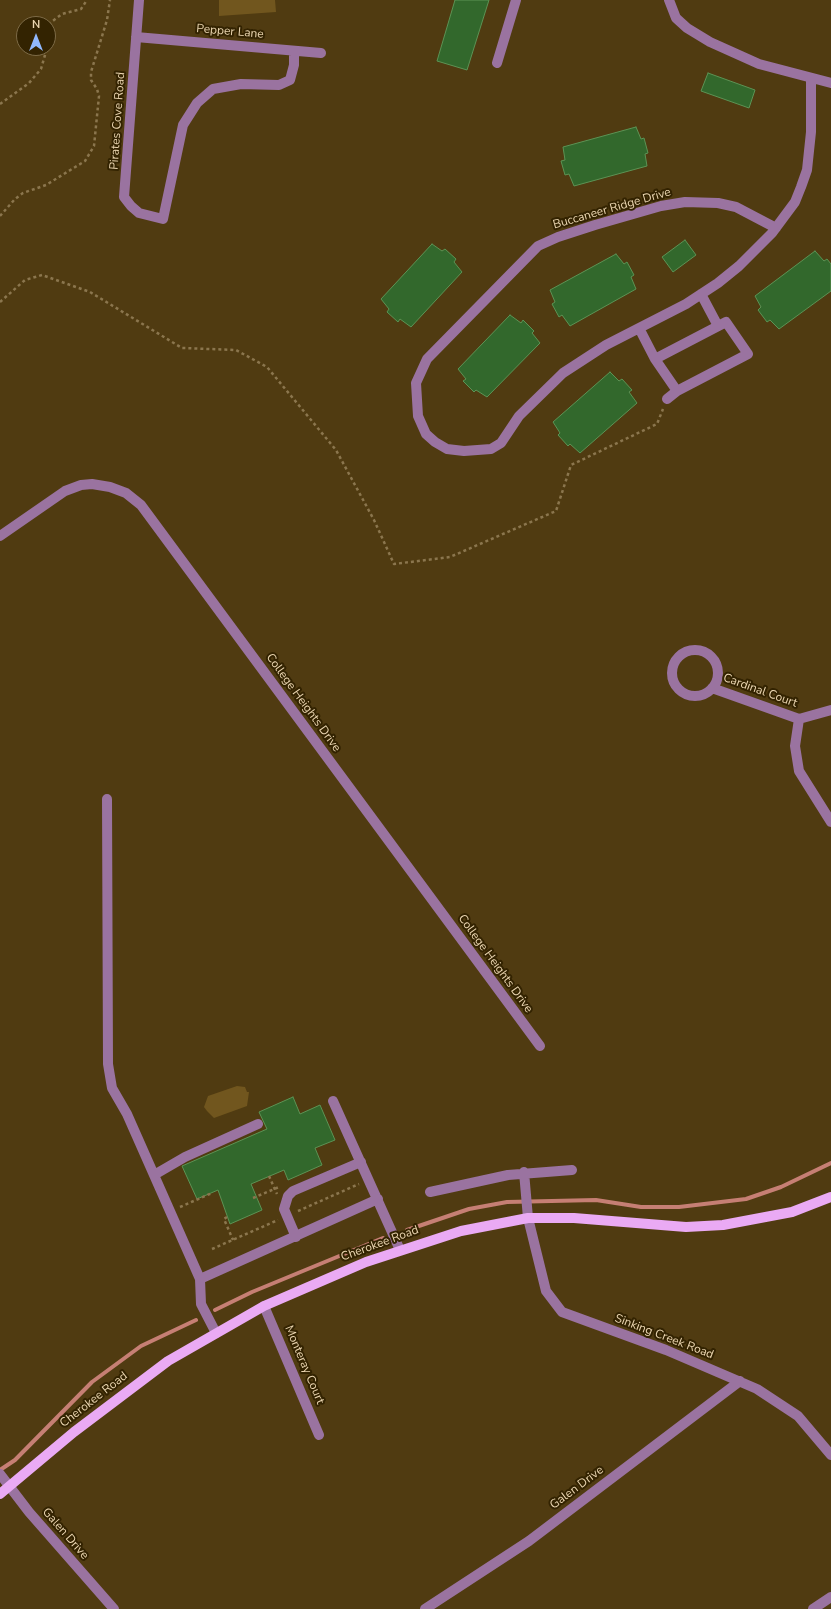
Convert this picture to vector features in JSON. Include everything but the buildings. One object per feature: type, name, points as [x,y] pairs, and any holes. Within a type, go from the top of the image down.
[{"type":"main road","name":"Cherokee Road","points":[[0,1494],[74,1432],[126,1391],[168,1361],[264,1306],[338,1273],[400,1250],[461,1231],[528,1218],[574,1218],[686,1227],[723,1225],[792,1212],[831,1197]]},
{"type":"street","name":"Pirates Cove Road","points":[[140,0],[124,197],[139,213],[163,219],[183,125],[197,103],[213,90],[241,84],[279,85],[290,80],[294,65],[294,51]]},
{"type":"street","points":[[497,63],[516,0]]},
{"type":"street","points":[[669,0],[676,18],[699,36],[759,64],[831,83]]},
{"type":"street","name":"Pepper Lane","points":[[136,37],[321,53]]},
{"type":"street","name":"Buccaneer Ridge Drive","points":[[776,228],[736,207],[718,203],[685,202],[661,206],[558,237],[538,246],[427,359],[416,383],[418,416],[426,434],[435,442],[447,449],[464,451],[491,449],[500,443],[519,416],[563,373],[606,345],[701,294],[739,266],[776,228],[795,202],[807,170],[811,132],[812,79]]},
{"type":"street","points":[[701,294],[718,326]]},
{"type":"street","points":[[655,359],[726,322],[748,354],[677,391],[667,399]]},
{"type":"street","points":[[639,328],[655,359],[677,391]]},
{"type":"street","name":"College Heights Drive","points":[[0,536],[65,491],[81,486],[92,484],[110,487],[126,493],[141,505],[540,1046]]},
{"type":"street","name":"Cardinal Court","points":[[692,650],[701,651],[715,662],[718,671],[717,680],[712,688],[706,693],[697,696],[688,695],[680,691],[674,684],[672,666],[684,653],[692,650]]},
{"type":"street","name":"Cardinal Court","points":[[712,688],[799,719]]},
{"type":"street","points":[[831,710],[799,719],[795,746],[800,771],[831,822]]},
{"type":"street","points":[[107,799],[108,1064],[112,1088],[127,1114],[200,1279],[201,1304],[216,1333]]},
{"type":"street","points":[[333,1101],[400,1250]]},
{"type":"street","points":[[154,1175],[185,1157],[258,1124]]},
{"type":"street","points":[[296,1237],[283,1218],[284,1208],[288,1196],[293,1191],[361,1162]]},
{"type":"street","points":[[430,1192],[524,1172],[572,1170]]},
{"type":"street","name":"Sinking Creek Road","points":[[524,1172],[528,1218],[546,1291],[562,1312],[666,1350],[758,1389],[798,1416],[831,1455]]},
{"type":"street","points":[[200,1279],[378,1199]]},
{"type":"street","name":"Monteray Court","points":[[264,1306],[319,1435]]},
{"type":"street","name":"Galen Drive","points":[[425,1609],[529,1541],[740,1381]]},
{"type":"street","name":"Galen Drive","points":[[0,1474],[29,1512],[114,1609]]},
{"type":"street","points":[[813,1609],[831,1597]]},
{"type":"path","points":[[56,18],[62,14],[81,9],[87,0]]},
{"type":"path","points":[[0,216],[15,199],[65,174],[85,160],[94,146],[99,96],[97,89],[91,80],[91,72],[107,20],[110,0]]},
{"type":"path","points":[[0,104],[29,83],[41,69],[45,56]]},
{"type":"path","points":[[0,302],[25,280],[42,275],[90,292],[182,348],[236,350],[267,367],[336,450],[374,520],[394,564],[450,557],[556,511],[571,465],[657,424],[667,399]]},
{"type":"path","points":[[269,1176],[277,1195],[275,1201]]},
{"type":"path","points":[[212,1249],[369,1180]]},
{"type":"path","points":[[170,1211],[212,1193]]},
{"type":"path","points":[[276,1213],[283,1218]]},
{"type":"path","points":[[227,1217],[224,1219],[233,1240]]},
{"type":"shaded area","points":[[219,0],[275,0],[276,12],[219,16]]},
{"type":"shaded area","points":[[237,1086],[245,1087],[247,1092],[249,1092],[247,1106],[214,1118],[204,1107],[208,1096]]},
{"type":"waterway","points":[[407,1230],[469,1209],[507,1202],[596,1200],[641,1207],[679,1207],[746,1199],[781,1187],[831,1163]]},
{"type":"waterway","points":[[215,1310],[252,1292],[383,1238]]},
{"type":"waterway","points":[[0,1470],[15,1460],[92,1382],[141,1346],[196,1320]]}]
